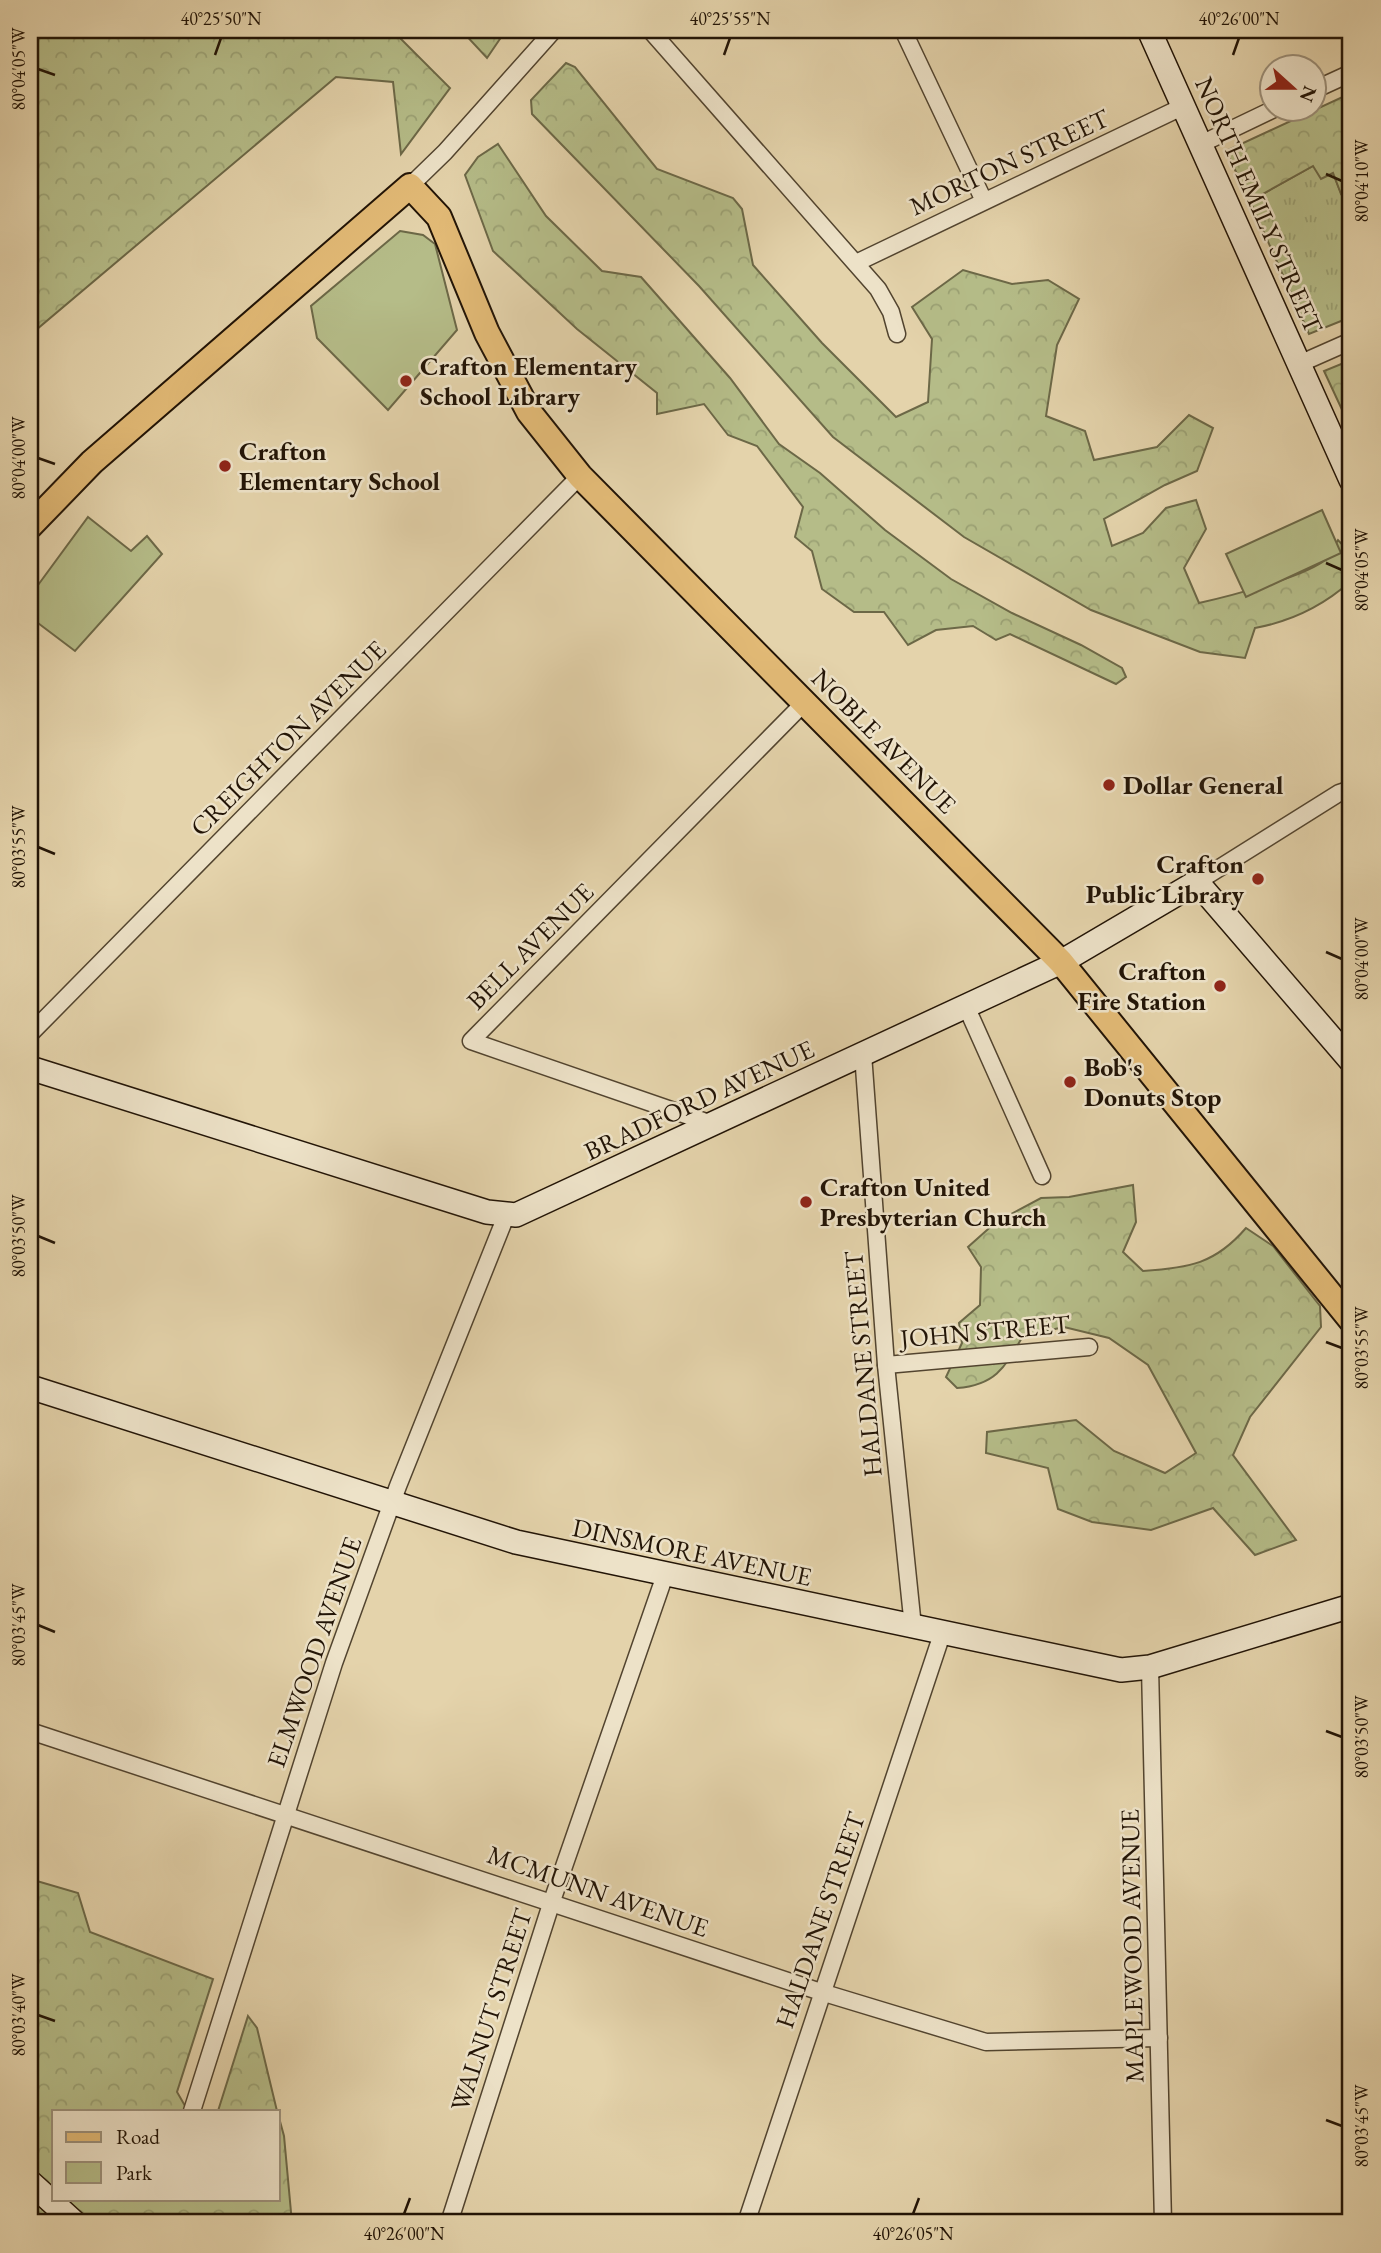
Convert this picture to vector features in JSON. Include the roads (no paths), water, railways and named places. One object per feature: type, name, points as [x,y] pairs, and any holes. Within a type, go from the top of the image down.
[{"type":"main road","name":"NORTH EMILY STREET","points":[[1149,30],[1351,480]]},
{"type":"main road","name":"NOBLE AVENUE","points":[[410,186],[439,217],[487,332],[529,412],[580,476],[1061,962],[1351,1320]]},
{"type":"main road","points":[[31,524],[92,462],[410,186]]},
{"type":"main road","points":[[1197,882],[1351,1061]]},
{"type":"main road","name":"BRADFORD AVENUE","points":[[506,1216],[527,1211],[1061,962],[1197,882]]},
{"type":"main road","points":[[30,1068],[506,1216]]},
{"type":"main road","name":"DINSMORE AVENUE","points":[[30,1387],[516,1542],[1121,1670],[1150,1667],[1351,1606]]},
{"type":"main road","points":[[30,2182],[75,2223]]},
{"type":"street","points":[[410,186],[445,152],[554,30]]},
{"type":"street","points":[[650,30],[878,289],[891,312],[897,334]]},
{"type":"street","points":[[903,30],[984,201]]},
{"type":"street","points":[[1328,84],[1351,73]]},
{"type":"street","name":"MORTON STREET","points":[[856,262],[1184,106]]},
{"type":"street","points":[[1201,144],[1258,117]]},
{"type":"street","points":[[1299,364],[1351,341]]},
{"type":"street","name":"CREIGHTON AVENUE","points":[[30,1034],[580,476]]},
{"type":"street","name":"BELL AVENUE","points":[[712,1124],[471,1041],[803,704]]},
{"type":"street","name":"BRADFORD AVENUE","points":[[1197,882],[1345,791]]},
{"type":"street","points":[[966,1006],[1042,1176]]},
{"type":"street","name":"HALDANE STREET","points":[[863,1054],[886,1364],[913,1627]]},
{"type":"street","name":"ELMWOOD AVENUE","points":[[192,2110],[334,1663],[392,1502],[506,1216]]},
{"type":"street","name":"JOHN STREET","points":[[886,1364],[1089,1347]]},
{"type":"street","name":"WALNUT STREET","points":[[449,2223],[552,1901],[665,1574]]},
{"type":"street","name":"HALDANE STREET","points":[[746,2223],[942,1634]]},
{"type":"street","name":"MAPLEWOOD AVENUE","points":[[1150,1667],[1163,2223]]},
{"type":"street","name":"MCMUNN AVENUE","points":[[30,1731],[552,1901],[821,1992],[986,2042],[1159,2038]]},
{"type":"place","name":"Crafton Elementary School Library","points":[[406,381]]},
{"type":"place","name":"Crafton Elementary School","points":[[225,466]]},
{"type":"place","name":"Dollar General","points":[[1109,785]]},
{"type":"place","name":"Crafton Public Library","points":[[1258,879]]},
{"type":"place","name":"Crafton Fire Station","points":[[1220,986]]},
{"type":"place","name":"Bob's Donuts Stop","points":[[1070,1082]]},
{"type":"place","name":"Crafton United Presbyterian Church","points":[[806,1202]]}]
